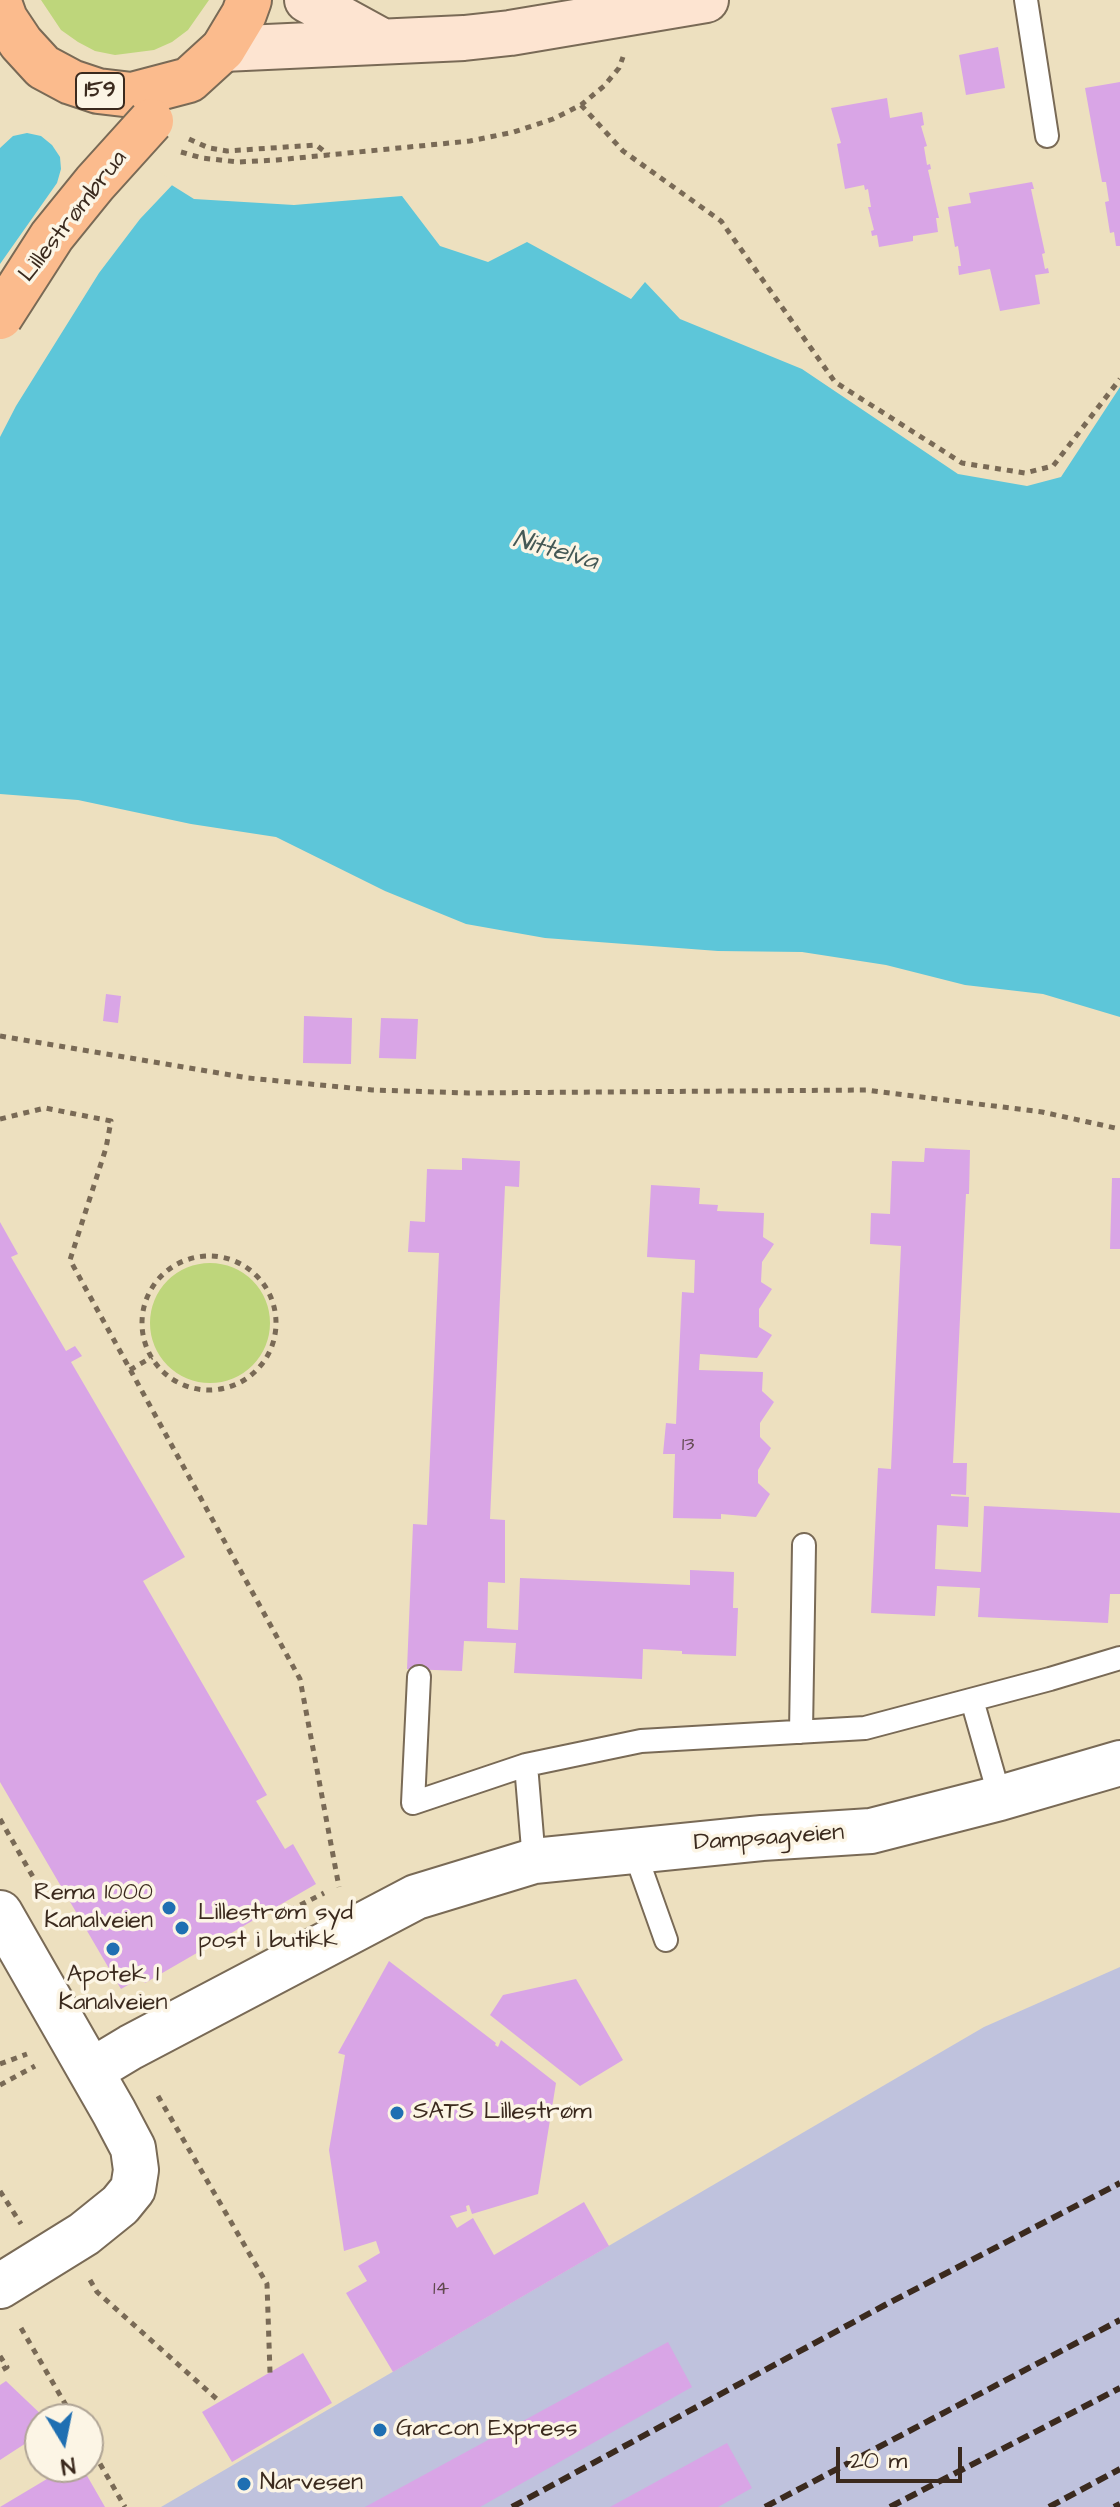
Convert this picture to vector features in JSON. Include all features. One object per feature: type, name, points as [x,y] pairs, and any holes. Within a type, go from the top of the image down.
[{"type":"highway","name":"159","points":[[0,5],[21,43],[43,67],[71,82],[98,91],[132,95],[189,80],[223,49],[249,0]]},
{"type":"highway","name":"Lillestrømbrua","points":[[0,317],[52,236],[95,183],[189,80]]},
{"type":"main road","points":[[307,0],[382,41]]},
{"type":"main road","points":[[223,49],[294,48],[382,41],[422,42],[495,35],[706,0]]},
{"type":"street","name":"Dampsagveien","points":[[91,2071],[416,1897],[534,1861],[762,1838],[871,1831],[1120,1763]]},
{"type":"street","points":[[0,1913],[133,2148],[136,2170],[133,2189],[120,2205],[84,2234],[0,2286]]},
{"type":"lane","points":[[1026,0],[1047,136]]},
{"type":"lane","points":[[801,1732],[804,1545]]},
{"type":"lane","points":[[419,1677],[413,1803],[526,1765],[641,1741],[865,1728],[1120,1658]]},
{"type":"lane","points":[[972,1700],[1000,1798]]},
{"type":"lane","points":[[526,1765],[534,1861]]},
{"type":"lane","points":[[634,1850],[666,1940]]},
{"type":"path","points":[[202,158],[238,162],[277,160],[470,141],[514,132],[553,119],[581,105],[604,86],[619,68],[626,48],[628,12]]},
{"type":"path","points":[[581,105],[623,151],[721,221],[835,382],[962,463],[1025,473],[1053,466],[1120,379]]},
{"type":"path","points":[[0,1036],[248,1078],[372,1090],[468,1093],[866,1090],[1042,1112],[1120,1129]]},
{"type":"path","points":[[0,1119],[45,1108],[111,1121],[106,1148],[70,1260],[300,1679],[339,1887]]},
{"type":"path","points":[[214,1255],[240,1262],[260,1278],[274,1302],[277,1328],[270,1353],[253,1374],[231,1387],[204,1390],[179,1383],[158,1367],[152,1357],[145,1344],[142,1318],[149,1292],[165,1272],[188,1258],[214,1255]]},
{"type":"path","points":[[130,1370],[152,1357]]},
{"type":"path","points":[[0,2064],[27,2054]]},
{"type":"path","points":[[0,2085],[35,2066]]},
{"type":"path","points":[[153,2086],[267,2284],[270,2373]]},
{"type":"path","points":[[0,2191],[24,2229]]},
{"type":"path","points":[[85,2272],[97,2292],[220,2402]]},
{"type":"path","points":[[21,2328],[65,2403]]},
{"type":"path","points":[[0,2356],[7,2367],[0,2371]]},
{"type":"path","points":[[104,2471],[125,2507]]},
{"type":"shaded area","points":[[1120,1967],[1120,2507],[161,2507],[984,2027]]},
{"type":"green space","points":[[41,0],[209,0],[188,30],[172,42],[154,50],[115,55],[95,51],[61,30]]},
{"type":"green space","points":[[210,1263],[233,1268],[252,1281],[265,1300],[270,1323],[265,1346],[252,1365],[233,1378],[210,1383],[187,1378],[168,1365],[155,1346],[150,1323],[155,1300],[168,1281],[187,1268]]},
{"type":"water","name":"Nittelva","points":[[0,108],[74,147],[154,174],[194,199],[294,205],[402,196],[440,246],[488,262],[527,242],[631,299],[645,282],[680,319],[802,369],[958,474],[1027,486],[1061,477],[1120,387],[1120,1017],[1043,994],[965,985],[886,965],[802,952],[718,951],[545,938],[466,924],[385,891],[276,837],[191,824],[78,800],[0,794]]},
{"type":"pier","points":[[0,104],[75,143],[156,170],[175,182],[140,219],[99,273],[0,437],[0,264],[57,183],[61,169],[60,157],[41,136],[27,133],[13,136],[0,148]]},
{"type":"building","points":[[998,47],[1005,88],[966,95],[959,55]]},
{"type":"building","points":[[1120,82],[1120,246],[1116,246],[1114,232],[1110,233],[1105,202],[1109,201],[1106,182],[1102,182],[1085,88]]},
{"type":"building","points":[[887,98],[890,118],[922,112],[924,125],[921,126],[927,146],[924,147],[939,218],[936,218],[938,232],[913,236],[913,241],[879,247],[877,235],[872,236],[871,231],[874,230],[868,207],[871,207],[868,189],[865,190],[864,185],[845,189],[837,144],[841,143],[831,108]]},
{"type":"building","points":[[1032,182],[1045,253],[1042,254],[1049,273],[1035,275],[1040,304],[1000,311],[990,269],[959,275],[958,246],[955,247],[948,207],[971,203],[969,193]]},
{"type":"building","points":[[106,994],[121,996],[118,1023],[103,1021]]},
{"type":"building","points":[[304,1016],[352,1018],[351,1064],[303,1063]]},
{"type":"building","points":[[381,1018],[418,1019],[416,1059],[379,1058]]},
{"type":"building","points":[[925,1148],[970,1150],[953,1463],[967,1463],[966,1495],[951,1494],[969,1497],[968,1527],[937,1525],[935,1569],[981,1572],[984,1506],[1120,1513],[1120,1594],[1110,1594],[1108,1623],[978,1617],[980,1588],[937,1586],[935,1616],[871,1613],[878,1468],[891,1469],[901,1246],[870,1244],[871,1213],[890,1214],[892,1161],[924,1162]]},
{"type":"building","points":[[462,1158],[520,1161],[519,1187],[505,1186],[490,1519],[505,1520],[505,1583],[488,1582],[487,1628],[518,1630],[520,1578],[690,1585],[690,1570],[734,1572],[733,1608],[738,1608],[736,1656],[643,1649],[642,1679],[514,1673],[516,1643],[464,1641],[462,1671],[407,1669],[413,1524],[427,1525],[439,1253],[408,1252],[410,1221],[425,1222],[427,1169],[462,1170]]},
{"type":"building","points":[[1112,1178],[1120,1178],[1120,1249],[1110,1249]]},
{"type":"building","points":[[651,1185],[700,1188],[699,1204],[718,1205],[717,1211],[764,1213],[763,1237],[774,1244],[762,1262],[761,1282],[772,1289],[759,1309],[759,1327],[772,1335],[757,1358],[700,1354],[699,1370],[763,1372],[762,1391],[774,1402],[760,1423],[760,1437],[771,1448],[758,1470],[758,1483],[770,1494],[756,1517],[721,1514],[721,1519],[673,1518],[675,1454],[663,1454],[666,1423],[676,1424],[682,1292],[694,1293],[695,1260],[647,1257]]},
{"type":"building","points":[[0,1222],[18,1254],[11,1257],[66,1351],[75,1346],[82,1356],[71,1362],[185,1557],[143,1581],[267,1795],[256,1801],[285,1849],[293,1844],[316,1884],[145,1983],[142,1977],[121,1989],[0,1782]]},
{"type":"building","points":[[389,1961],[495,2045],[498,2047],[501,2040],[556,2083],[538,2194],[472,2214],[469,2205],[466,2206],[467,2211],[450,2216],[457,2228],[473,2218],[494,2255],[584,2202],[609,2246],[393,2372],[346,2293],[367,2281],[358,2266],[380,2253],[376,2241],[344,2251],[329,2150],[345,2055],[338,2053]]},
{"type":"building","points":[[576,1979],[623,2060],[580,2086],[490,2015],[503,1995]]},
{"type":"building","points":[[668,2342],[692,2387],[480,2507],[365,2507]]},
{"type":"building","points":[[303,2353],[332,2403],[232,2462],[202,2412]]},
{"type":"building","points":[[6,2381],[29,2403],[24,2403],[24,2444],[0,2460],[0,2385]]},
{"type":"building","points":[[727,2443],[752,2488],[718,2507],[610,2507]]},
{"type":"building","points":[[40,2483],[91,2483],[105,2507],[0,2507]]},
{"type":"railway","points":[[512,2507],[885,2305],[1120,2183]]},
{"type":"railway","points":[[765,2507],[1120,2320]]},
{"type":"railway","points":[[890,2507],[1120,2388]]},
{"type":"railway","points":[[1049,2507],[1120,2469]]},
{"type":"railway","points":[[1114,2507],[1120,2504]]},
{"type":"place","name":"Rema 1000 Kanalveien","points":[[169,1908]]},
{"type":"place","name":"Lillestrøm syd post i butikk","points":[[182,1928]]},
{"type":"place","name":"Apotek 1 Kanalveien","points":[[113,1949]]},
{"type":"place","name":"SATS Lillestrøm","points":[[397,2113]]},
{"type":"place","name":"Garcon Express","points":[[380,2430]]},
{"type":"place","name":"Narvesen","points":[[244,2484]]}]
